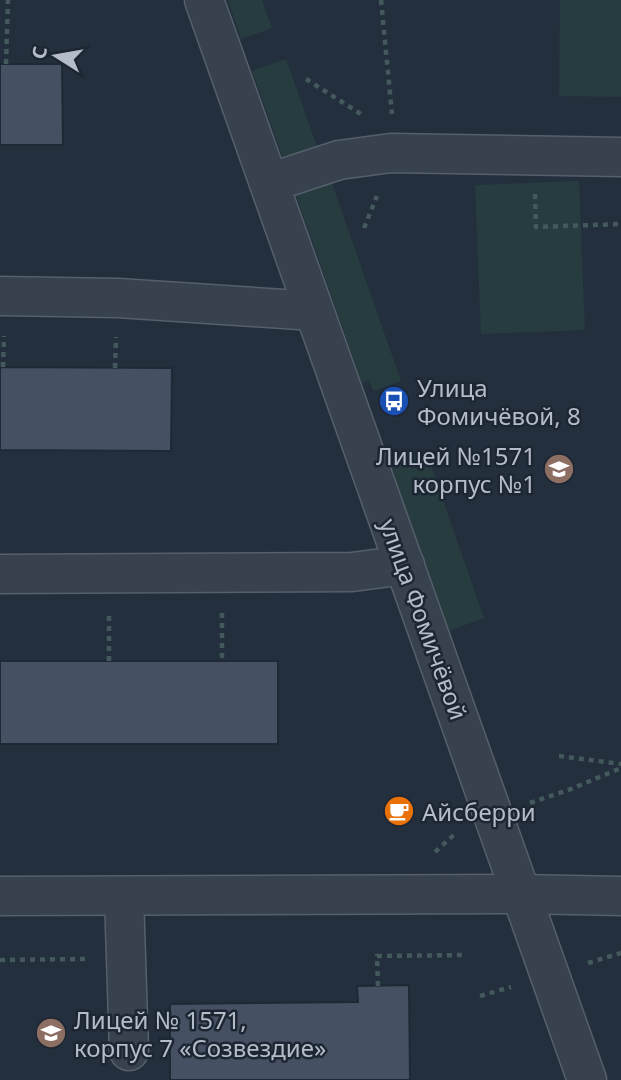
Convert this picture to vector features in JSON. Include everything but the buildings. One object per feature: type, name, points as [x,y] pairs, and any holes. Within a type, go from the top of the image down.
[{"type":"street","name":"улица Фомичёвой","points":[[204,0],[587,1080]]},
{"type":"street","points":[[269,183],[395,144],[534,155],[621,157]]},
{"type":"street","points":[[0,296],[118,298],[314,311]]},
{"type":"street","points":[[0,574],[352,572],[405,565]]},
{"type":"street","points":[[0,896],[621,896]]},
{"type":"street","points":[[124,896],[129,1051]]},
{"type":"path","points":[[6,64],[8,0]]},
{"type":"path","points":[[381,0],[395,144]]},
{"type":"path","points":[[306,79],[395,144]]},
{"type":"path","points":[[534,155],[536,227],[621,224]]},
{"type":"path","points":[[222,573],[222,661]]},
{"type":"path","points":[[559,756],[621,766]]},
{"type":"path","points":[[519,806],[571,789],[621,766]]},
{"type":"path","points":[[428,858],[466,824]]},
{"type":"path","points":[[579,966],[621,953]]},
{"type":"path","points":[[378,986],[377,956],[467,955]]},
{"type":"path","points":[[0,960],[125,959]]},
{"type":"path","points":[[480,996],[516,985]]},
{"type":"green space","points":[[228,0],[262,0],[272,28],[241,39]]},
{"type":"green space","points":[[560,0],[621,0],[621,97],[559,96]]},
{"type":"green space","points":[[286,59],[319,152],[285,164],[252,71]]},
{"type":"green space","points":[[579,181],[585,330],[481,334],[475,185]]},
{"type":"green space","points":[[332,183],[401,381],[373,391],[369,380],[362,383],[296,195]]},
{"type":"green space","points":[[426,451],[484,618],[449,631],[390,463]]},
{"type":"place","name":"Улица Фомичёвой, 8","points":[[394,401]]},
{"type":"place","name":"Лицей №1571 корпус №1","points":[[559,469]]},
{"type":"place","name":"Айсберри","points":[[399,811]]},
{"type":"place","name":"Лицей № 1571, корпус 7 «Созвездие»","points":[[51,1033]]}]
